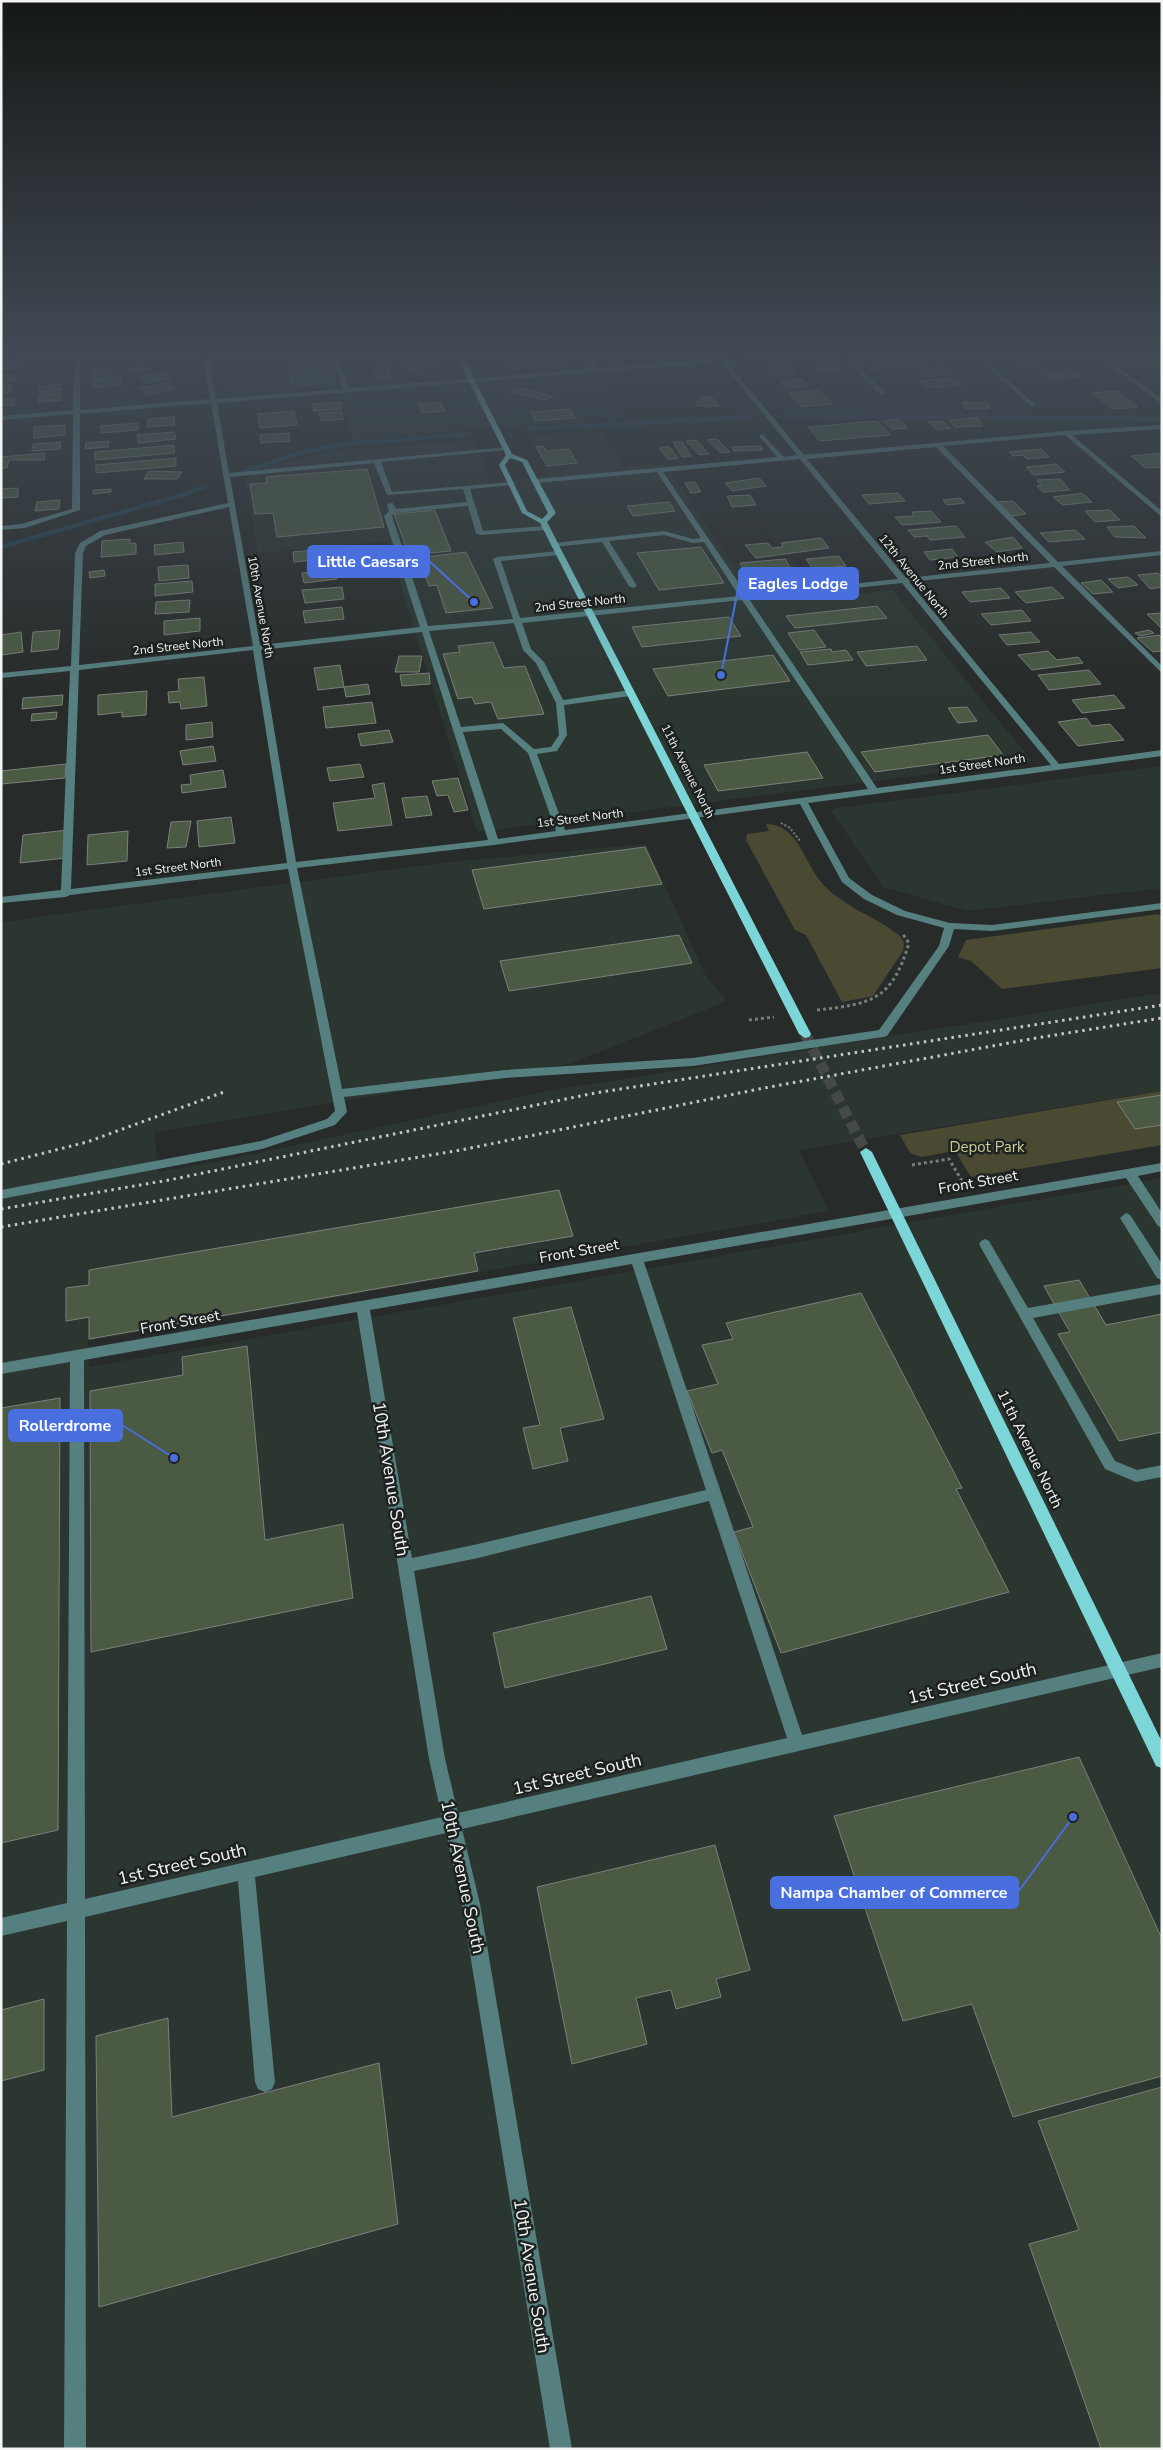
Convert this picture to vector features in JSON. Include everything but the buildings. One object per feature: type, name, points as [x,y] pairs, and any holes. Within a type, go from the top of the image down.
[{"type":"main road","name":"11th Avenue North","points":[[503,467],[524,512],[544,525],[805,1034]]},
{"type":"main road","name":"11th Avenue North","points":[[529,467],[552,513],[544,525]]},
{"type":"main road","name":"11th Avenue North","points":[[866,1152],[1162,1760]]},
{"type":"street","points":[[1,528],[22,526],[76,510],[76,467]]},
{"type":"street","name":"10th Avenue North","points":[[1,1195],[262,1145],[331,1122],[341,1112],[292,866],[226,467]]},
{"type":"street","points":[[227,475],[309,467]]},
{"type":"street","points":[[379,467],[393,511]]},
{"type":"street","points":[[537,481],[689,467]]},
{"type":"street","name":"12th Avenue North","points":[[810,467],[1056,766]]},
{"type":"street","points":[[960,467],[1162,671]]},
{"type":"street","points":[[1106,467],[1162,515]]},
{"type":"street","points":[[659,470],[874,791]]},
{"type":"street","points":[[389,494],[512,483]]},
{"type":"street","points":[[466,487],[480,533],[544,525]]},
{"type":"street","points":[[66,894],[79,553],[83,545],[103,533],[122,527],[232,504]]},
{"type":"street","points":[[471,504],[393,511],[388,516],[494,842]]},
{"type":"street","points":[[532,752],[554,749],[563,736],[560,703],[540,662],[527,650],[497,559],[604,539],[664,533],[693,541],[706,540]]},
{"type":"street","points":[[604,539],[633,586]]},
{"type":"street","name":"2nd Street North","points":[[1,676],[425,629],[590,614],[1162,553]]},
{"type":"street","points":[[560,703],[630,693]]},
{"type":"street","points":[[458,730],[503,726],[532,752],[562,833]]},
{"type":"street","name":"1st Street North","points":[[1,900],[66,894],[494,842],[1162,753]]},
{"type":"street","points":[[802,800],[844,880],[868,896],[901,913],[950,926],[992,928],[1162,906]]},
{"type":"street","points":[[336,1094],[505,1074],[693,1062],[883,1033],[944,946],[950,926]]},
{"type":"street","name":"Front Street","points":[[1,1369],[1162,1167]]},
{"type":"street","points":[[1129,1172],[1162,1223]]},
{"type":"street","points":[[1126,1218],[1162,1275]]},
{"type":"street","points":[[985,1244],[1110,1465],[1136,1476],[1162,1471]]},
{"type":"street","points":[[636,1258],[797,1744]]},
{"type":"street","points":[[1024,1314],[1162,1289]]},
{"type":"street","name":"10th Avenue South","points":[[362,1306],[436,1758],[471,1904],[560,2449]]},
{"type":"street","points":[[75,2449],[77,1356]]},
{"type":"street","points":[[405,1566],[478,1551],[714,1494]]},
{"type":"street","name":"1st Street South","points":[[1,1926],[1162,1660]]},
{"type":"street","points":[[246,1870],[265,2082]]},
{"type":"path","points":[[775,822],[790,828],[802,844]]},
{"type":"path","points":[[839,1007],[872,1001],[883,991],[905,958],[909,943],[901,932]]},
{"type":"path","points":[[912,1165],[949,1159],[962,1181]]},
{"type":"shaded area","points":[[266,467],[486,467],[492,480],[549,475],[545,467],[667,467],[733,564],[789,558],[821,598],[892,590],[1032,761],[477,832],[387,541],[258,553],[244,473]]},
{"type":"shaded area","points":[[1162,766],[1162,888],[967,911],[883,887],[830,809]]},
{"type":"shaded area","points":[[646,844],[706,976],[727,1001],[569,1064],[155,1132],[158,1172],[225,1160],[547,1091],[1162,993],[1162,1091],[799,1150],[829,1211],[88,1341],[89,1367],[1162,1178],[1162,2449],[1,2449],[1,922],[440,863]]},
{"type":"green space","points":[[766,824],[777,825],[793,837],[815,874],[839,899],[901,937],[904,943],[903,951],[873,996],[842,1002],[806,935],[795,930],[746,840],[747,834],[769,831]]},
{"type":"green space","points":[[1158,914],[1162,917],[1162,968],[1002,989],[971,961],[958,957],[966,940]]},
{"type":"green space","name":"Depot Park","points":[[1162,1091],[1162,1145],[971,1177],[955,1151],[921,1157],[910,1153],[900,1135]]},
{"type":"waterway","points":[[245,471],[256,467]]},
{"type":"waterway","points":[[1,547],[182,495],[206,486]]},
{"type":"tunnel","points":[[805,1034],[866,1152]]},
{"type":"railway","points":[[1,1209],[169,1180],[595,1093],[1162,1005]]},
{"type":"railway","points":[[1,1227],[461,1150],[759,1089],[1036,1038],[1162,1018]]},
{"type":"railway","points":[[1,1164],[87,1142],[224,1092]]},
{"type":"place","name":"Little Caesars","points":[[474,602]]},
{"type":"place","name":"Eagles Lodge","points":[[721,675]]},
{"type":"place","name":"Rollerdrome","points":[[174,1458]]},
{"type":"place","name":"Nampa Chamber of Commerce","points":[[1073,1817]]}]
